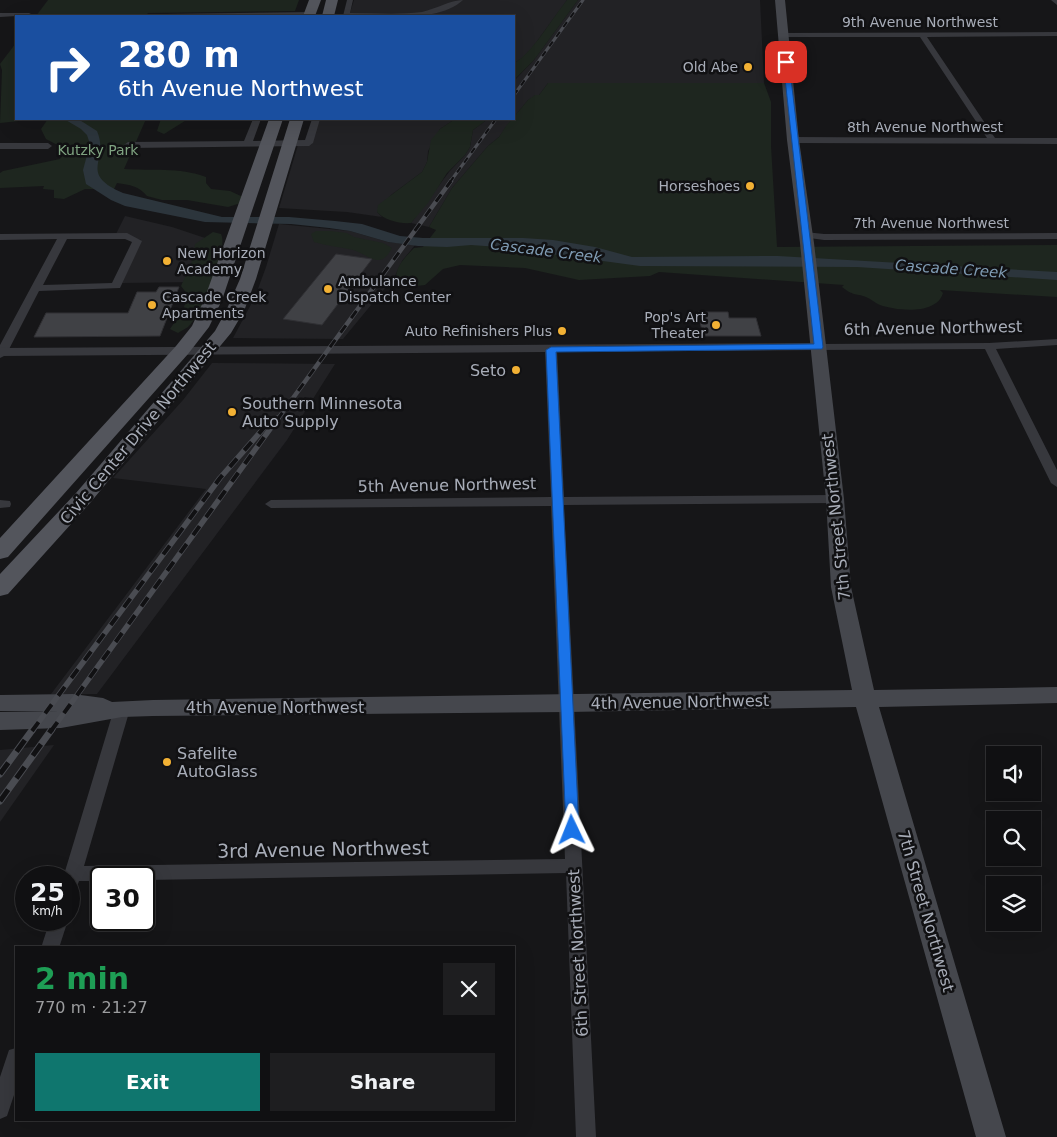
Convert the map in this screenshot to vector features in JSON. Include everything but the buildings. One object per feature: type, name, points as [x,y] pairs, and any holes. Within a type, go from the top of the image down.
[{"type":"main road","points":[[310,15],[315,0]]},
{"type":"main road","points":[[328,15],[332,0]]},
{"type":"main road","name":"7th Street Northwest","points":[[780,0],[793,140],[835,499],[840,587],[865,698],[991,1137]]},
{"type":"main road","name":"Civic Center Drive Northwest","points":[[0,552],[196,333],[208,312],[276,120]]},
{"type":"main road","name":"Civic Center Drive Northwest","points":[[0,588],[49,538],[210,350],[227,326],[239,303],[297,120]]},
{"type":"main road","name":"4th Avenue Northwest","points":[[0,721],[61,719],[122,709],[568,704],[1057,695]]},
{"type":"main road","name":"4th Avenue Northwest","points":[[0,703],[74,702],[122,709]]},
{"type":"street","points":[[347,15],[350,0]]},
{"type":"street","points":[[372,15],[422,13],[448,7],[460,0]]},
{"type":"street","points":[[1054,0],[1057,3]]},
{"type":"street","points":[[0,15],[29,15]]},
{"type":"street","points":[[292,15],[310,15]]},
{"type":"street","points":[[922,34],[993,141]]},
{"type":"street","name":"9th Avenue Northwest","points":[[783,35],[1057,34]]},
{"type":"street","points":[[248,143],[257,120]]},
{"type":"street","points":[[128,145],[309,143],[316,120]]},
{"type":"street","name":"8th Avenue Northwest","points":[[793,140],[1057,140]]},
{"type":"street","points":[[0,146],[48,146]]},
{"type":"street","points":[[0,237],[127,236],[137,241],[116,286],[37,288]]},
{"type":"street","name":"7th Avenue Northwest","points":[[806,239],[824,237],[1057,236]]},
{"type":"street","points":[[1,353],[63,237]]},
{"type":"street","name":"6th Avenue Northwest","points":[[1,353],[182,350],[551,350],[989,346],[1057,342]]},
{"type":"street","points":[[989,346],[1057,483]]},
{"type":"street","name":"6th Street Northwest","points":[[551,350],[586,1137]]},
{"type":"street","name":"5th Avenue Northwest","points":[[271,504],[835,499]]},
{"type":"street","points":[[75,866],[122,709]]},
{"type":"street","name":"3rd Avenue Northwest","points":[[80,880],[574,866]]},
{"type":"street","points":[[51,946],[55,931]]},
{"type":"street","points":[[0,1110],[15,1060]]},
{"type":"shaded area","points":[[354,0],[567,0],[532,48],[515,62],[515,15],[349,15]]},
{"type":"shaded area","points":[[578,0],[760,0],[764,83],[548,83],[539,95],[528,100],[515,116],[515,80],[534,60]]},
{"type":"shaded area","points":[[319,120],[454,120],[440,129],[428,151],[427,162],[422,172],[391,195],[377,212],[382,217],[347,212],[279,208],[298,145],[312,144]]},
{"type":"shaded area","points":[[487,120],[511,120],[499,137],[488,146],[452,188],[429,227],[411,223],[449,172],[465,155],[470,147],[473,130]]},
{"type":"shaded area","name":"New Horizon Academy","points":[[125,216],[172,227],[211,240],[196,282],[122,283],[141,240],[114,238]]},
{"type":"shaded area","points":[[279,224],[350,231],[388,242],[415,245],[402,261],[395,276],[343,339],[233,338],[255,297]]},
{"type":"shaded area","points":[[212,363],[335,364],[287,440],[97,694],[51,694],[206,489],[113,478],[183,400]]},
{"type":"shaded area","points":[[54,745],[0,822],[0,750]]},
{"type":"green space","points":[[48,0],[299,0],[295,11],[148,13],[146,15],[37,15]]},
{"type":"green space","points":[[567,0],[578,0],[534,60],[515,79],[515,62],[535,44]]},
{"type":"green space","points":[[15,44],[15,120],[19,121],[0,123],[2,70],[0,64]]},
{"type":"green space","points":[[548,83],[764,83],[771,102],[771,146],[777,247],[1057,245],[1057,297],[940,290],[943,293],[933,305],[916,310],[906,310],[880,305],[866,297],[849,292],[842,287],[844,285],[659,272],[650,276],[579,280],[525,268],[460,265],[443,269],[425,285],[408,287],[396,284],[398,268],[403,260],[414,248],[423,247],[436,230],[429,227],[452,188],[488,146],[499,137],[511,120],[515,120],[515,115],[528,100],[535,95],[539,95]]},
{"type":"green space","name":"Kutzky Park","points":[[47,120],[146,120],[124,169],[175,171],[196,174],[206,177],[206,183],[211,189],[230,191],[243,197],[241,203],[228,207],[187,200],[162,200],[147,196],[141,190],[134,187],[117,183],[114,189],[85,189],[64,199],[54,198],[54,190],[43,189],[44,186],[0,188],[0,173],[3,171],[60,159],[65,149],[46,139],[41,129]]},
{"type":"green space","points":[[161,120],[186,120],[164,134],[157,131]]},
{"type":"green space","points":[[454,120],[487,120],[473,130],[470,147],[465,155],[447,173],[428,203],[411,223],[392,221],[380,215],[377,212],[378,205],[422,172],[427,162],[431,140],[440,129]]},
{"type":"green space","points":[[316,231],[347,233],[354,237],[383,243],[392,248],[383,259],[374,260],[353,250],[314,242],[311,234]]},
{"type":"green space","points":[[213,232],[221,234],[221,253],[218,267],[200,310],[188,327],[178,333],[170,329],[183,310],[188,295],[181,286],[192,261],[195,244]]},
{"type":"water","name":"Cascade Creek","points":[[66,120],[80,120],[97,131],[100,141],[98,173],[101,179],[109,186],[123,193],[222,217],[289,217],[335,221],[362,224],[400,236],[423,238],[523,238],[553,240],[595,247],[632,257],[778,256],[1057,272],[1057,280],[857,267],[640,266],[499,247],[471,245],[447,247],[418,246],[388,242],[350,231],[291,224],[205,222],[125,206],[111,200],[86,184],[83,170],[90,144],[87,135]]},
{"type":"railway","points":[[515,94],[583,0]]},
{"type":"railway","points":[[450,182],[495,120]]},
{"type":"railway","points":[[277,420],[451,181]]},
{"type":"railway","points":[[51,731],[278,418]]},
{"type":"railway","points":[[32,731],[220,478],[270,421]]},
{"type":"railway","points":[[0,774],[33,729]]},
{"type":"railway","points":[[0,801],[52,729]]},
{"type":"place","name":"Old Abe","points":[[748,67]]},
{"type":"place","name":"Horseshoes","points":[[750,186]]},
{"type":"place","name":"New Horizon Academy","points":[[167,261]]},
{"type":"place","name":"Ambulance Dispatch Center","points":[[328,289]]},
{"type":"place","name":"Cascade Creek Apartments","points":[[152,305]]},
{"type":"place","name":"Pop's Art Theater","points":[[716,325]]},
{"type":"place","name":"Auto Refinishers Plus","points":[[562,331]]},
{"type":"place","name":"Seto","points":[[516,370]]},
{"type":"place","name":"Southern Minnesota Auto Supply","points":[[232,412]]},
{"type":"place","name":"Safelite AutoGlass","points":[[167,762]]},
{"type":"route","points":[[572,830],[568,704],[551,350],[818,347],[807,243],[793,140],[786,62]]}]
